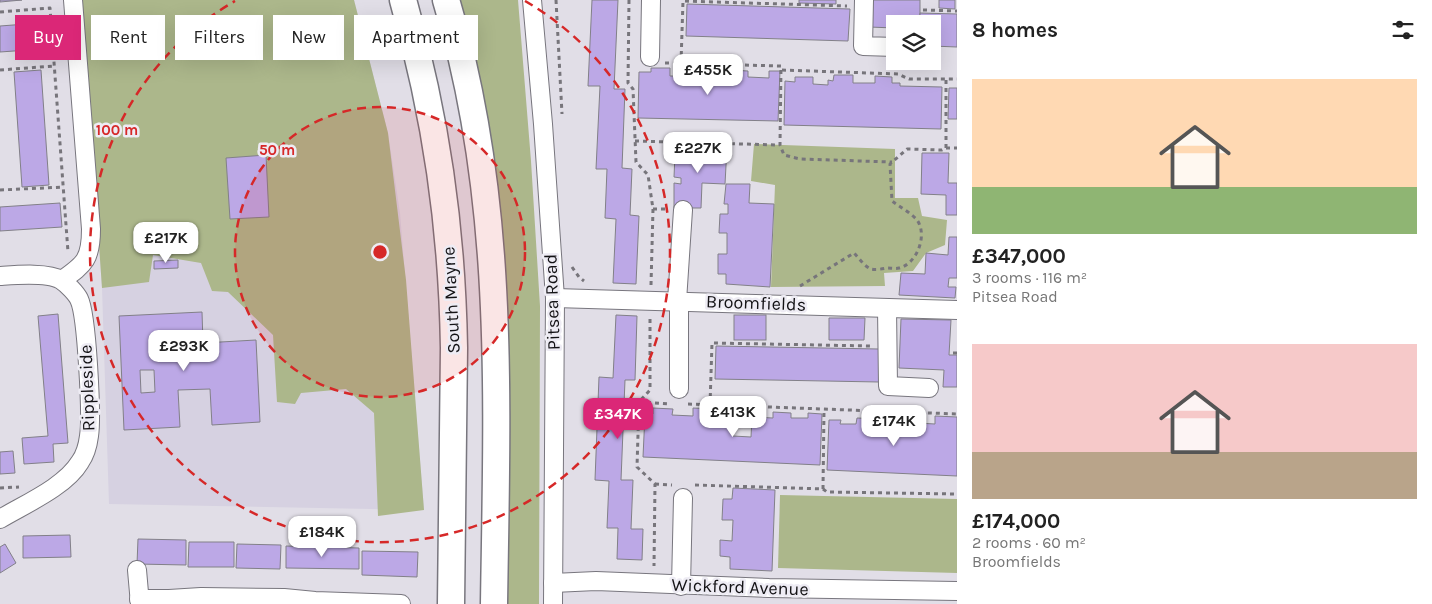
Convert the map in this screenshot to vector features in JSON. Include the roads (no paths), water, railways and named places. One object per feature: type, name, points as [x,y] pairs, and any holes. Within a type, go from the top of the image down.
[{"type":"main road","name":"South Mayne","points":[[403,0],[417,51],[438,148],[445,202],[454,308],[451,604]]},
{"type":"main road","points":[[446,0],[474,120],[484,175],[491,247],[494,290],[497,426],[494,604]]},
{"type":"street","points":[[0,276],[41,276],[62,280],[81,267],[91,248],[73,0]]},
{"type":"street","name":"Pitsea Road","points":[[532,0],[543,124],[554,298],[553,604]]},
{"type":"street","points":[[652,0],[654,59]]},
{"type":"street","points":[[856,3],[863,46],[886,47]]},
{"type":"street","points":[[679,399],[678,301],[683,210]]},
{"type":"street","name":"Rippleside","points":[[0,519],[51,489],[67,477],[80,462],[89,436],[90,416],[84,317],[79,299],[62,280]]},
{"type":"street","name":"Broomfields","points":[[554,298],[651,295],[678,301],[957,310]]},
{"type":"street","points":[[887,308],[888,386],[928,388]]},
{"type":"street","points":[[681,586],[684,489]]},
{"type":"street","points":[[137,570],[140,601],[284,598],[314,603],[401,604]]},
{"type":"street","name":"Wickford Avenue","points":[[553,583],[596,582],[681,586],[769,596],[957,591]]}]
